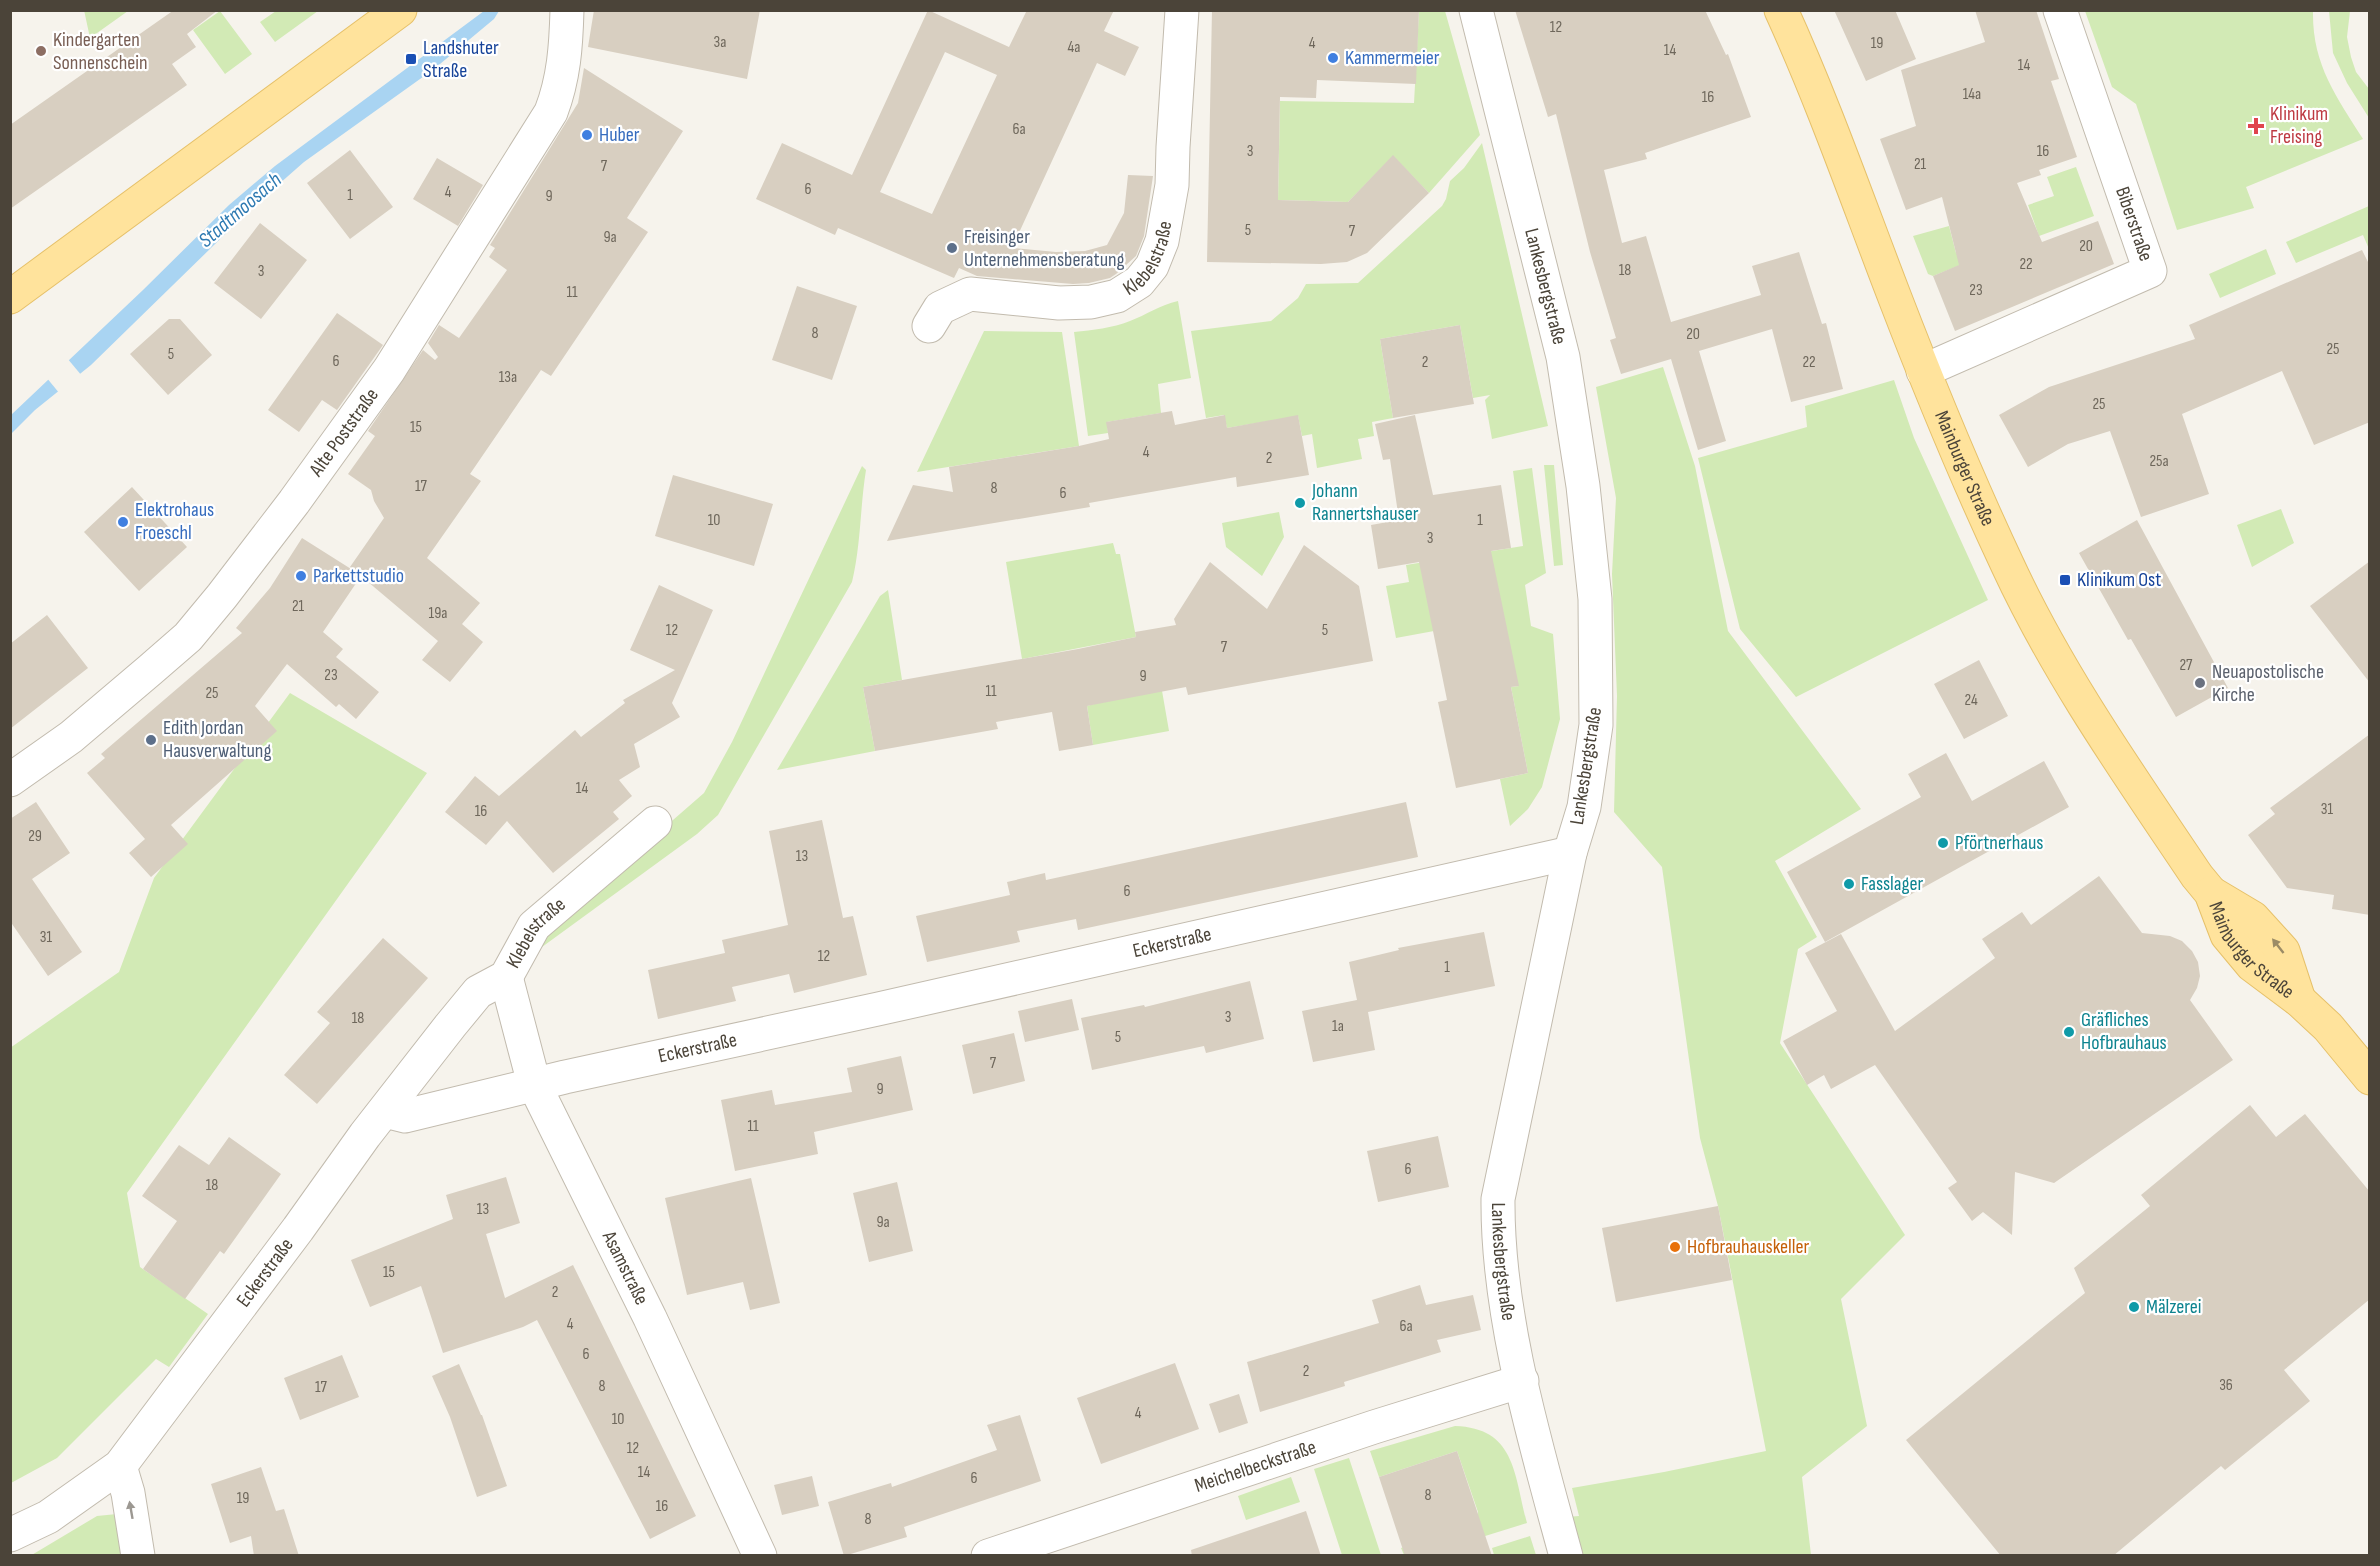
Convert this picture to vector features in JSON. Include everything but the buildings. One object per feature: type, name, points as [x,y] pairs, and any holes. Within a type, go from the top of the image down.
[{"type":"main road","points":[[10,297],[400,10]]},
{"type":"main road","name":"Mainburger Straße","points":[[1780,10],[1825,114],[1923,370],[2008,566],[2078,697],[2197,876],[2211,893],[2253,918],[2283,951],[2299,1000],[2328,1027],[2370,1078]]},
{"type":"street","name":"Alte Poststraße","points":[[10,780],[71,737],[188,637],[222,596],[314,474],[389,370],[551,112],[564,66],[567,10]]},
{"type":"street","name":"Klebelstraße","points":[[929,326],[940,308],[970,294],[1059,303],[1091,302],[1117,296],[1139,282],[1152,266],[1162,241],[1172,185],[1182,10]]},
{"type":"street","name":"Lankesbergstraße","points":[[1476,10],[1563,357],[1594,588],[1596,726],[1584,807],[1569,853],[1498,1198],[1498,1221],[1507,1306],[1522,1381],[1566,1556]]},
{"type":"street","name":"Biberstraße","points":[[1923,370],[2150,271],[2060,10]]},
{"type":"street","name":"Klebelstraße","points":[[385,1111],[478,992],[506,977],[534,926],[655,823]]},
{"type":"street","name":"Eckerstraße","points":[[10,1534],[48,1517],[120,1466],[298,1229],[364,1135],[385,1111],[405,1116],[534,1084],[838,1018],[1569,853]]},
{"type":"street","name":"Asamstraße","points":[[506,977],[534,1084],[650,1318],[760,1556]]},
{"type":"street","points":[[2328,1027],[2370,1050]]},
{"type":"street","name":"Meichelbeckstraße","points":[[988,1556],[1374,1427],[1522,1381]]},
{"type":"street","points":[[120,1466],[128,1493],[138,1556]]},
{"type":"green space","points":[[84,10],[128,10],[128,11],[90,38]]},
{"type":"green space","points":[[220,11],[252,54],[225,74],[193,30]]},
{"type":"green space","points":[[276,11],[318,11],[275,42],[260,22]]},
{"type":"green space","points":[[1419,11],[1445,11],[1480,135],[1429,193],[1393,156],[1348,202],[1278,200],[1280,101],[1414,103]]},
{"type":"green space","name":"Klinikum Freising","points":[[2085,11],[2313,11],[2314,30],[2321,63],[2335,94],[2363,139],[2246,187],[2254,208],[2177,230],[2136,104],[2112,87]]},
{"type":"green space","points":[[2329,11],[2350,11],[2347,37],[2356,72],[2369,89],[2369,118],[2347,83],[2333,53]]},
{"type":"green space","points":[[1482,143],[1548,426],[1492,439],[1485,400],[1490,395],[1473,398],[1460,325],[1380,339],[1393,418],[1372,422],[1374,436],[1358,439],[1362,459],[1317,468],[1312,434],[1302,436],[1298,416],[1227,428],[1224,415],[1206,418],[1191,331],[1271,321],[1298,298],[1306,284],[1358,283],[1442,206],[1450,181],[1464,168]]},
{"type":"green space","points":[[2076,167],[2094,216],[2039,236],[2028,205],[2054,196],[2047,177]]},
{"type":"green space","points":[[2369,206],[2369,249],[2363,235],[2296,263],[2286,242]]},
{"type":"green space","points":[[1949,226],[1956,253],[1968,262],[1933,276],[1928,274],[1913,236]]},
{"type":"green space","points":[[2266,249],[2276,274],[2220,298],[2209,274]]},
{"type":"green space","points":[[1178,301],[1191,378],[1158,384],[1161,413],[1107,422],[1108,433],[1088,436],[1074,332],[1123,323]]},
{"type":"green space","points":[[984,331],[1062,332],[1079,446],[917,472]]},
{"type":"green space","points":[[1663,367],[1695,466],[1728,631],[1861,809],[1775,861],[1817,937],[1798,949],[1780,1043],[1905,1235],[1841,1299],[1867,1426],[1802,1477],[1811,1555],[1580,1555],[1566,1517],[1579,1516],[1572,1488],[1766,1451],[1718,1206],[1700,1138],[1662,867],[1614,812],[1617,696],[1612,574],[1616,498],[1596,387]]},
{"type":"green space","points":[[1894,380],[1914,438],[1988,600],[1796,697],[1740,629],[1698,458],[1807,427],[1805,406]]},
{"type":"green space","points":[[1544,465],[1554,465],[1563,565],[1554,566]]},
{"type":"green space","points":[[862,466],[866,470],[852,582],[718,815],[697,834],[542,947],[540,943],[565,914],[704,793],[732,742]]},
{"type":"green space","points":[[1532,468],[1546,573],[1525,585],[1531,626],[1553,634],[1560,719],[1542,787],[1528,809],[1510,826],[1500,779],[1528,773],[1511,687],[1519,686],[1434,631],[1396,638],[1386,586],[1409,582],[1406,565],[1523,546],[1513,471]]},
{"type":"green space","points":[[2281,509],[2294,543],[2252,567],[2237,525]]},
{"type":"green space","points":[[1279,512],[1284,537],[1262,576],[1226,547],[1222,523]]},
{"type":"green space","points":[[1113,543],[1116,554],[1120,554],[1136,637],[1022,659],[1006,562]]},
{"type":"green space","points":[[888,590],[902,680],[863,687],[875,751],[777,770],[880,596]]},
{"type":"green space","points":[[1161,685],[1169,731],[1093,745],[1087,706]]},
{"type":"green space","points":[[290,693],[427,773],[127,1193],[140,1267],[208,1314],[169,1367],[156,1359],[57,1458],[11,1483],[10,1048],[119,972],[154,878]]},
{"type":"green space","points":[[1455,1426],[1475,1429],[1490,1435],[1501,1445],[1515,1472],[1527,1523],[1424,1555],[1404,1555],[1401,1548],[1477,1523],[1478,1512],[1457,1451],[1379,1477],[1370,1451]]},
{"type":"green space","points":[[1349,1458],[1381,1555],[1342,1555],[1314,1469]]},
{"type":"green space","points":[[1291,1477],[1300,1502],[1246,1520],[1238,1496]]},
{"type":"green space","points":[[117,1514],[127,1555],[30,1556],[97,1516]]},
{"type":"green space","points":[[1530,1536],[1536,1555],[1494,1555],[1492,1548]]},
{"type":"water","name":"Stadtmoosach","points":[[484,11],[499,11],[494,19],[434,69],[304,162],[254,206],[91,365],[35,410],[11,434],[11,415],[229,205],[275,166]]},
{"type":"pier","points":[[67,358],[82,376],[60,394],[46,377]]},
{"type":"place","name":"Kindergarten Sonnenschein","points":[[41,51]]},
{"type":"place","name":"Kammermeier","points":[[1333,58]]},
{"type":"place","name":"Landshuter Straße","points":[[411,59]]},
{"type":"place","name":"Klinikum Freising","points":[[2256,126]]},
{"type":"place","name":"Huber","points":[[587,135]]},
{"type":"place","name":"Freisinger Unternehmensberatung","points":[[952,248]]},
{"type":"place","name":"Johann Rannertshauser","points":[[1300,503]]},
{"type":"place","name":"Elektrohaus Froeschl","points":[[123,522]]},
{"type":"place","name":"Parkettstudio","points":[[301,576]]},
{"type":"place","name":"Klinikum Ost","points":[[2065,580]]},
{"type":"place","name":"Neuapostolische Kirche","points":[[2200,683]]},
{"type":"place","name":"Edith Jordan Hausverwaltung","points":[[151,740]]},
{"type":"place","name":"Pförtnerhaus","points":[[1943,843]]},
{"type":"place","name":"Fasslager","points":[[1849,884]]},
{"type":"place","name":"Gräfliches Hofbrauhaus","points":[[2069,1032]]},
{"type":"place","name":"Hofbrauhauskeller","points":[[1675,1247]]},
{"type":"place","name":"Mälzerei","points":[[2134,1307]]}]
